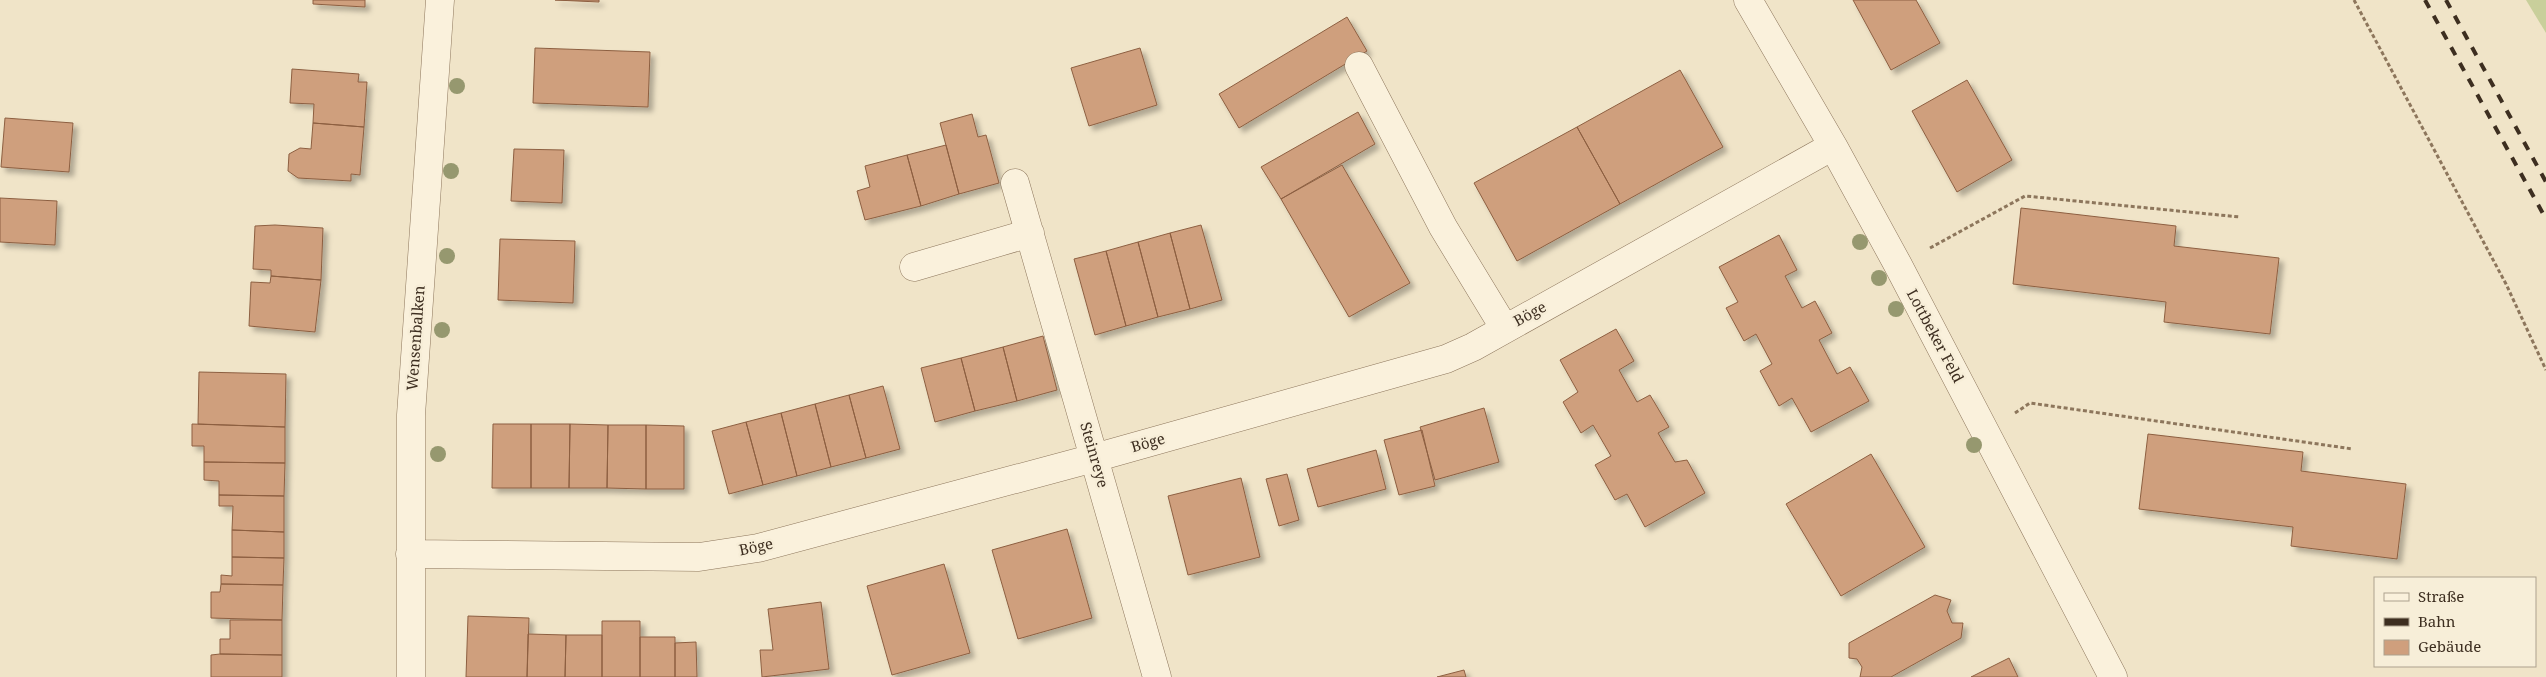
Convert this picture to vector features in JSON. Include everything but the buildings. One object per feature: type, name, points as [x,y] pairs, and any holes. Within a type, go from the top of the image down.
[{"type":"street","name":"Wensenbalken","points":[[411,677],[411,415],[440,0]]},
{"type":"street","name":"Lottbeker Feld","points":[[1748,0],[1833,146],[1898,265],[2113,677]]},
{"type":"street","points":[[1359,66],[1444,227],[1505,328]]},
{"type":"street","name":"Böge","points":[[410,554],[699,557],[758,548],[1094,458],[1446,359],[1833,146]]},
{"type":"street","name":"Steinreye","points":[[1016,183],[1158,677]]},
{"type":"street","points":[[914,267],[1030,233]]},
{"type":"path","points":[[2354,0],[2506,284],[2546,370]]},
{"type":"path","points":[[1898,265],[2025,196],[2240,217]]},
{"type":"path","points":[[1986,431],[2030,403],[2353,449]]},
{"type":"green space","points":[[2526,0],[2546,0],[2546,33]]},
{"type":"railway","points":[[2425,0],[2546,219]]},
{"type":"railway","points":[[2446,0],[2546,182]]}]
